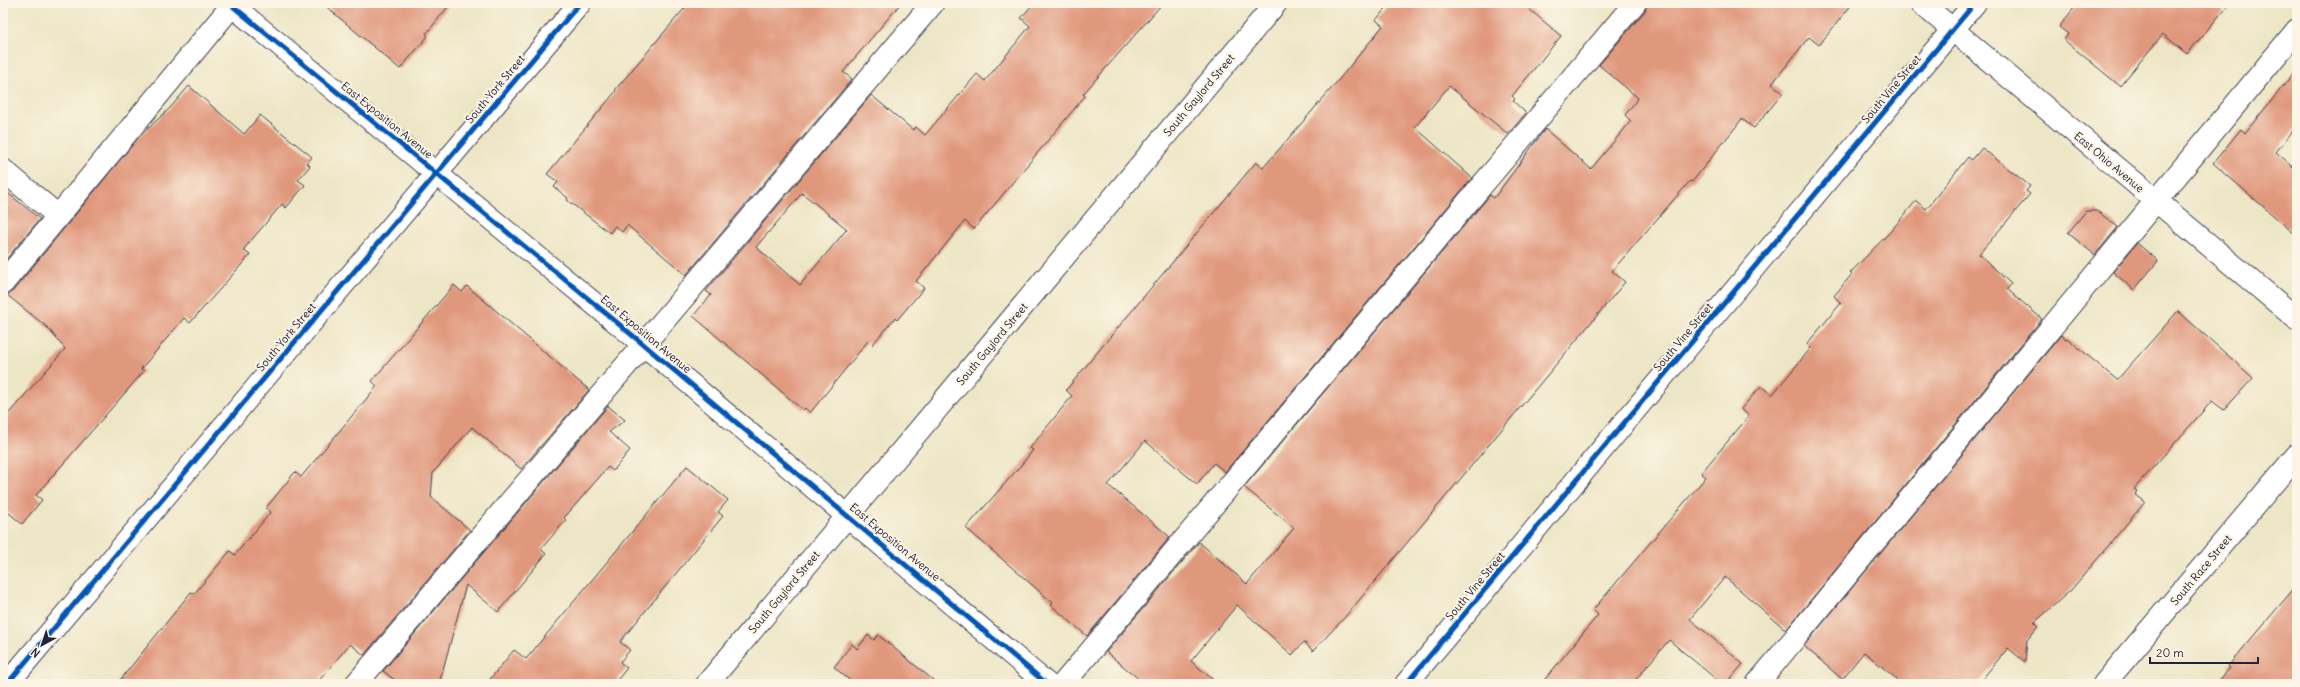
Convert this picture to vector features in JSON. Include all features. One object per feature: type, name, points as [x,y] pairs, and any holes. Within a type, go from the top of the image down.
[{"type":"street","name":"South York Street","points":[[7,684],[580,3]]},
{"type":"street","points":[[356,684],[933,3]]},
{"type":"street","name":"South Gaylord Street","points":[[707,684],[1276,3]]},
{"type":"street","points":[[1063,684],[1635,3]]},
{"type":"street","name":"East Ohio Avenue","points":[[1921,3],[2297,319]]},
{"type":"street","name":"South Vine Street","points":[[1406,684],[1975,3]]},
{"type":"street","name":"East Exposition Avenue","points":[[232,4],[643,344],[1048,684]]},
{"type":"street","points":[[3,283],[232,4]]},
{"type":"street","points":[[1757,684],[2157,202],[2297,30]]},
{"type":"street","points":[[3,170],[58,216]]},
{"type":"street","name":"South Race Street","points":[[2104,684],[2297,455]]},
{"type":"building","points":[[322,3],[451,3],[426,34],[428,36],[400,69]]},
{"type":"building","points":[[689,3],[901,3],[843,72],[852,79],[686,275],[627,225],[622,232],[615,226],[610,233],[567,200],[568,198],[554,187],[558,182],[547,174],[616,91],[615,90]]},
{"type":"building","points":[[1034,3],[1163,3],[1083,94],[1085,96],[974,229],[965,221],[916,281],[924,288],[897,320],[895,318],[872,345],[868,341],[810,413],[805,408],[803,410],[693,316],[711,295],[706,291],[871,95],[913,130],[916,127],[925,135],[977,74],[985,81],[1030,26],[1021,18]],"holes":[[[802,193],[847,229],[800,285],[756,247]]]},
{"type":"building","points":[[1390,3],[1522,3],[1561,36],[1512,96],[1515,99],[1513,101],[1526,113],[1508,134],[1449,86],[1415,127],[1472,178],[1225,472],[1214,463],[1197,484],[1145,441],[1108,485],[1170,537],[1087,636],[1051,605],[1053,603],[966,528],[1033,450],[1030,448],[1072,396],[1066,390],[1256,162],[1263,168],[1383,26],[1376,20]]},
{"type":"building","points":[[1647,3],[1853,3],[1819,45],[1809,37],[1772,84],[1783,93],[1754,128],[1742,119],[1692,182],[1690,181],[1612,271],[1625,282],[1345,617],[1313,651],[1304,642],[1292,655],[1237,605],[1191,661],[1218,684],[1145,684],[1106,652],[1199,542],[1247,584],[1294,528],[1244,487],[1490,195],[1494,198],[1545,129],[1591,169],[1631,121],[1625,115],[1638,98],[1599,65],[1645,11]]},
{"type":"building","points":[[2078,3],[2230,3],[2187,54],[2163,34],[2120,86],[2064,40],[2068,34],[2059,27]]},
{"type":"building","points":[[2297,69],[2297,126],[2276,152],[2297,170],[2297,236],[2213,163],[2241,129],[2245,133]]},
{"type":"building","points":[[189,86],[244,134],[260,115],[312,157],[307,163],[310,166],[298,180],[305,185],[286,208],[282,204],[243,250],[250,255],[190,323],[184,318],[141,369],[144,371],[36,495],[42,500],[22,524],[3,508],[3,420],[65,349],[48,328],[7,295],[13,291],[138,138],[170,108]]},
{"type":"building","points":[[1982,148],[2030,186],[2026,191],[2030,194],[1979,254],[2011,284],[2007,289],[2042,319],[1786,630],[1725,577],[1690,619],[1743,664],[1726,684],[1722,684],[1669,640],[1632,684],[1541,684],[1598,615],[1593,610],[1706,477],[1701,473],[1749,416],[1741,409],[1761,386],[1772,395],[1811,348],[1807,344],[1841,303],[1834,296],[1852,274],[1850,273],[1890,232],[1916,201],[1926,209],[1968,157],[1972,160]]},
{"type":"building","points":[[3,189],[40,219],[3,263]]},
{"type":"building","points":[[2086,211],[2097,211],[2118,227],[2095,255],[2068,233]]},
{"type":"building","points":[[2137,243],[2158,261],[2134,290],[2113,272]]},
{"type":"building","points":[[454,285],[462,292],[467,286],[589,390],[521,469],[472,427],[433,473],[431,497],[470,530],[364,655],[350,644],[316,684],[117,684],[191,592],[194,594],[230,551],[235,555],[271,512],[266,508],[295,472],[301,477],[377,386],[372,381]]},
{"type":"building","points":[[2178,311],[2253,378],[2224,410],[2212,401],[2134,489],[2137,491],[2135,494],[2145,502],[2072,589],[2034,623],[2038,627],[2027,640],[2025,662],[2008,648],[1978,684],[1903,684],[1864,652],[1842,679],[1804,646],[2061,335],[2066,339],[2067,338],[2117,380]]},
{"type":"building","points":[[608,406],[625,420],[609,432],[630,450],[613,471],[608,467],[564,518],[566,520],[541,549],[546,554],[498,612],[466,585],[439,684],[400,684],[383,671]]},
{"type":"building","points":[[687,466],[728,500],[718,512],[723,516],[620,642],[630,650],[620,662],[627,668],[614,684],[486,684],[514,650],[526,659]]},
{"type":"building","points":[[2297,585],[2297,684],[2216,684],[2230,668],[2228,666]]},
{"type":"building","points":[[868,635],[874,640],[878,635],[938,684],[854,684],[834,667],[852,644],[857,649]]},
{"type":"cycle path","points":[[229,3],[643,344],[1047,684]]},
{"type":"cycle path","points":[[7,684],[580,3]]},
{"type":"cycle path","points":[[1406,684],[1975,3]]}]
